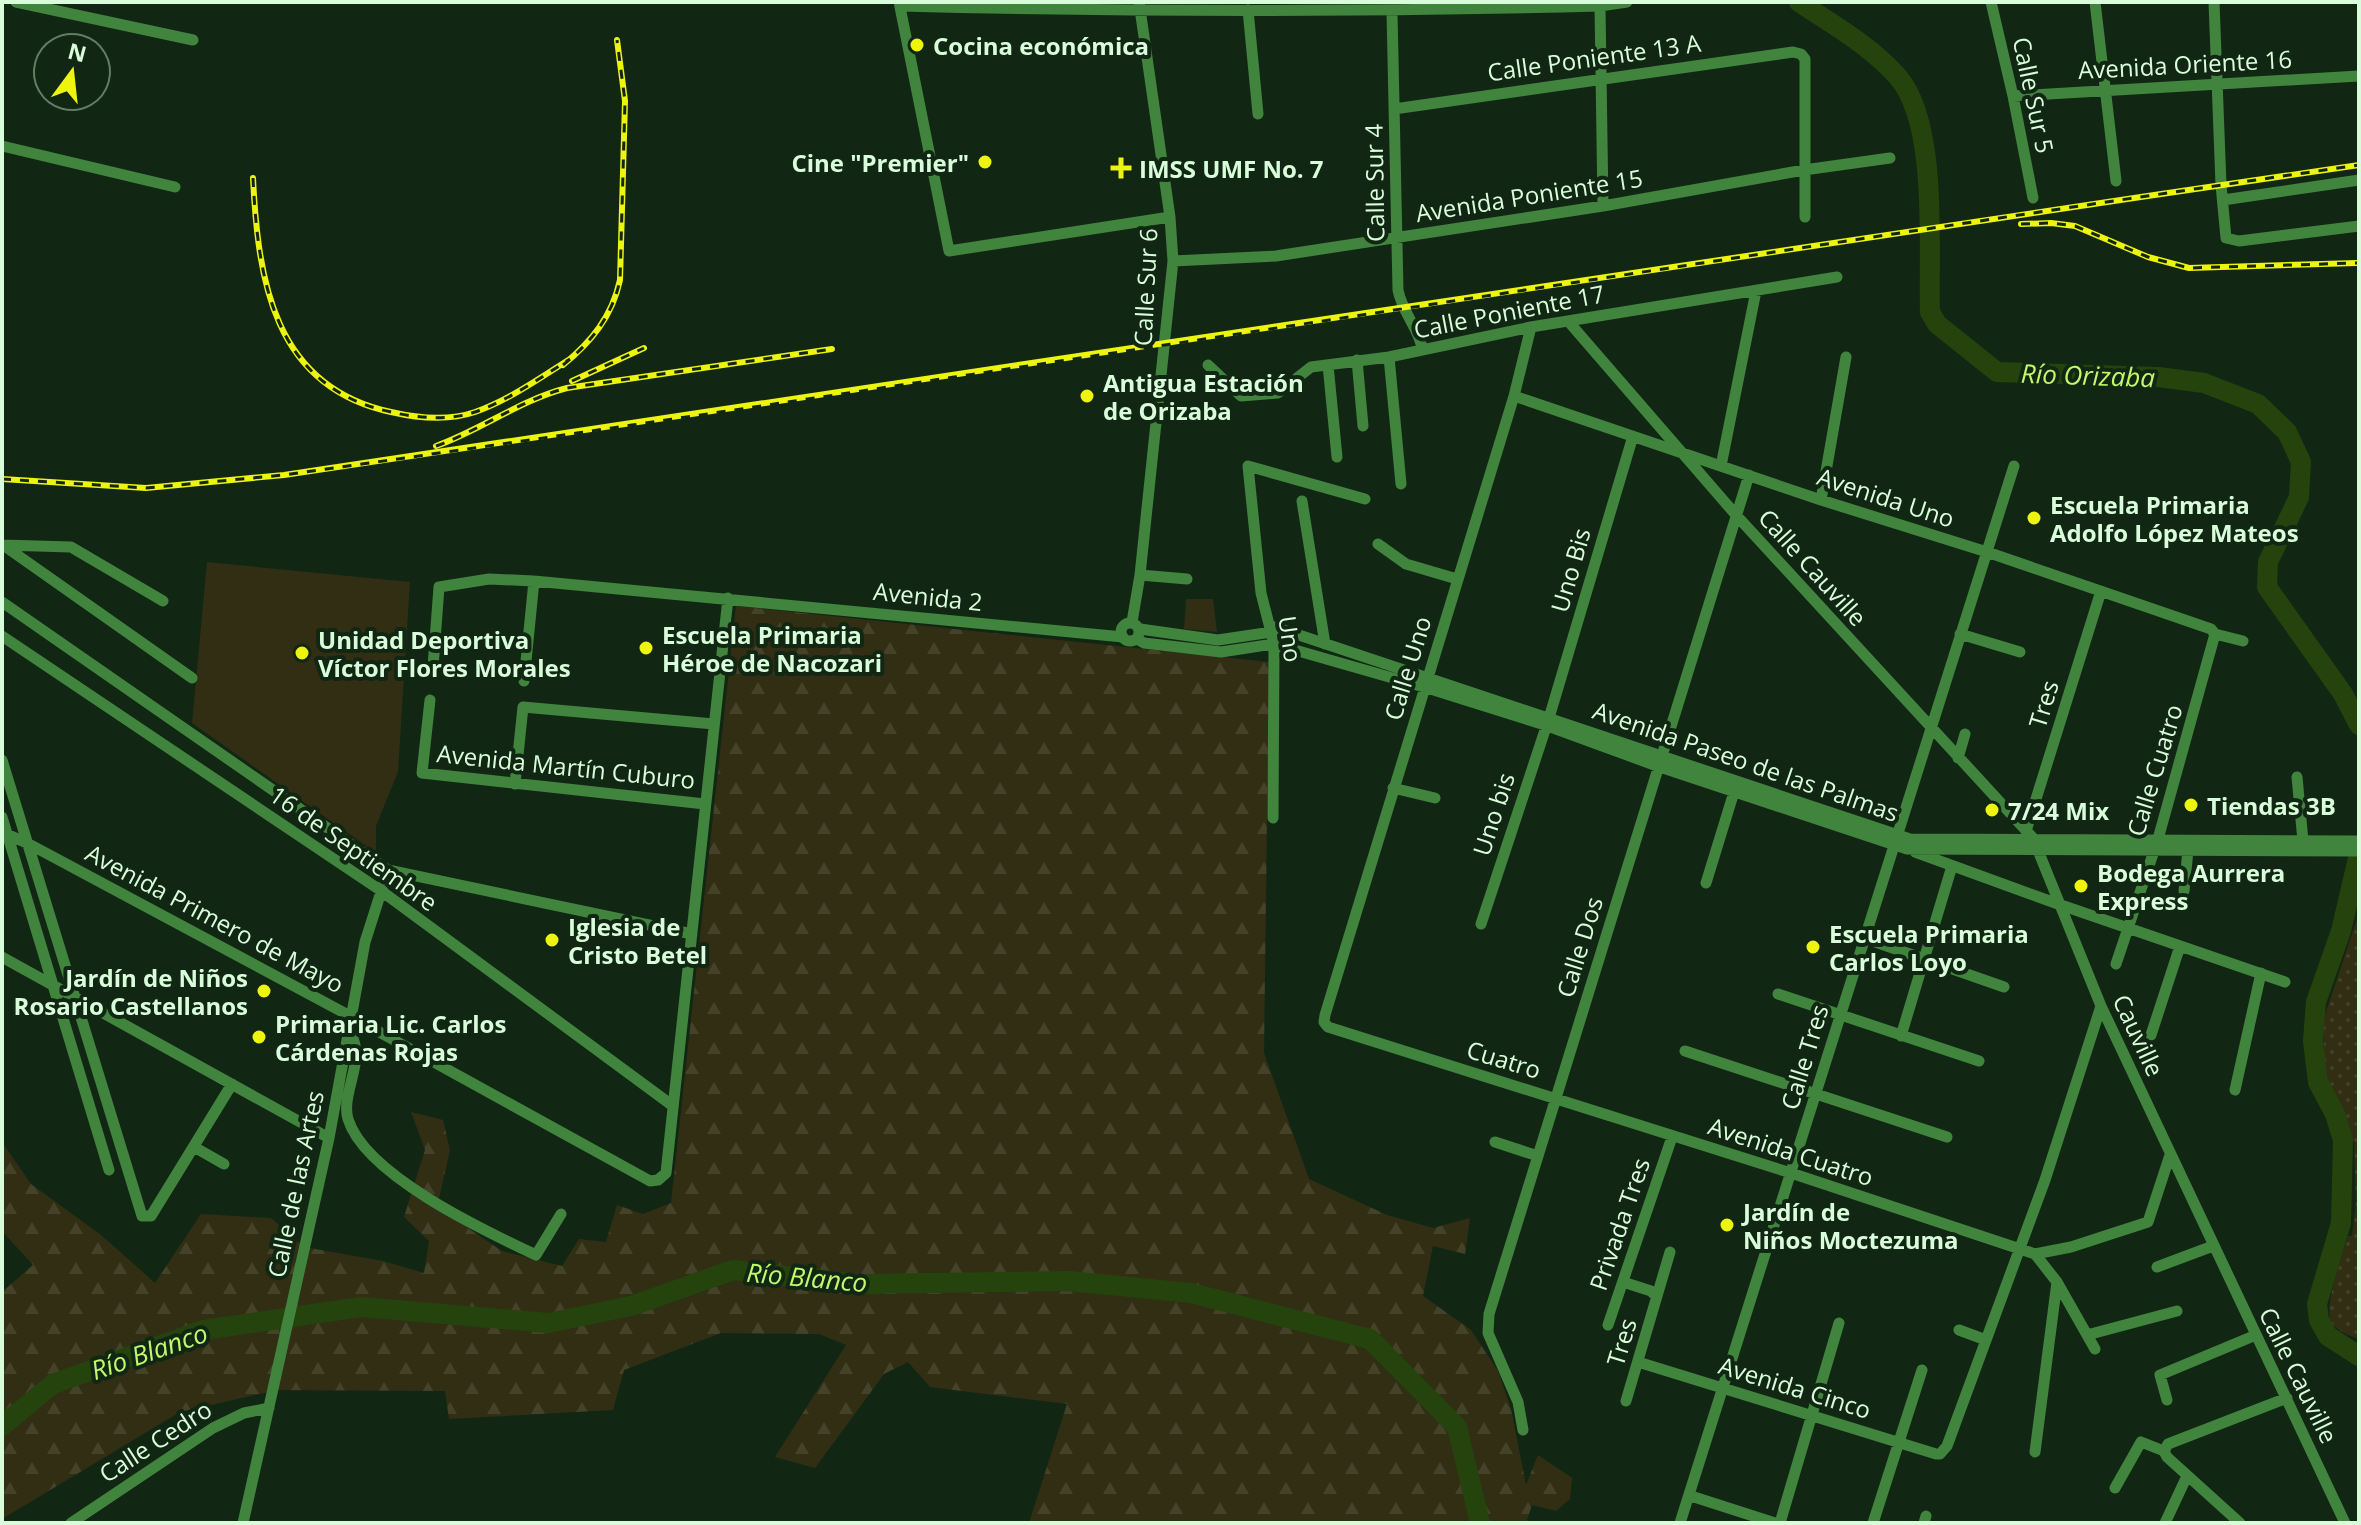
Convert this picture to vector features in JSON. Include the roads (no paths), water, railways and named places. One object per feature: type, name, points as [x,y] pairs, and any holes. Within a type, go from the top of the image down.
[{"type":"street","points":[[16,2],[193,40]]},
{"type":"street","points":[[1170,217],[949,251],[899,4],[1248,10],[1343,6],[1392,12],[1600,6],[1627,2]]},
{"type":"street","name":"Calle Sur 5","points":[[1991,2],[2033,198]]},
{"type":"street","points":[[2095,2],[2116,181]]},
{"type":"street","points":[[2214,2],[2226,238],[2239,241],[2359,226]]},
{"type":"street","name":"Calle Sur 6","points":[[1136,630],[1173,261],[1170,217],[1140,6]]},
{"type":"street","points":[[1600,6],[1603,206]]},
{"type":"street","points":[[1248,10],[1258,114]]},
{"type":"street","name":"Calle Sur 4","points":[[1392,12],[1400,299],[1419,333],[1422,348]]},
{"type":"street","name":"Calle Poniente 13 A","points":[[1394,109],[1793,52],[1805,59],[1804,170]]},
{"type":"street","name":"Avenida Oriente 16","points":[[2013,96],[2359,76]]},
{"type":"street","points":[[2,146],[175,187]]},
{"type":"street","name":"Avenida Poniente 15","points":[[1173,261],[1276,256],[1890,158]]},
{"type":"street","points":[[1804,170],[1805,217]]},
{"type":"street","points":[[2222,196],[2359,180]]},
{"type":"street","name":"Calle Poniente 17","points":[[1208,365],[1241,396],[1278,393],[1311,367],[1389,357],[1531,327],[1837,277]]},
{"type":"street","points":[[1721,466],[1756,291]]},
{"type":"street","name":"Calle Cauville","points":[[1568,321],[1736,515],[2032,839]]},
{"type":"street","name":"Calle Uno","points":[[1324,1022],[1514,396],[1531,327]]},
{"type":"street","points":[[1389,357],[1401,484]]},
{"type":"street","points":[[1821,500],[1846,357]]},
{"type":"street","points":[[1357,360],[1363,426]]},
{"type":"street","points":[[1328,365],[1337,457]]},
{"type":"street","name":"Avenida Uno","points":[[1514,396],[1821,500],[1987,552],[2211,629],[2215,634],[2243,641]]},
{"type":"street","name":"Uno Bis","points":[[1547,722],[1633,436]]},
{"type":"street","name":"Uno","points":[[1273,818],[1273,638],[1261,593],[1248,466],[1365,499]]},
{"type":"street","name":"Calle Tres","points":[[1680,1523],[2014,466]]},
{"type":"street","name":"Calle Dos","points":[[1523,1430],[1518,1402],[1487,1324],[1749,475]]},
{"type":"street","points":[[1302,501],[1325,644]]},
{"type":"street","points":[[1378,544],[1406,564],[1457,579]]},
{"type":"street","points":[[2,545],[71,547],[163,601]]},
{"type":"street","points":[[2,545],[192,678]]},
{"type":"street","points":[[1140,575],[1187,579]]},
{"type":"street","name":"Avenida 2","points":[[433,667],[439,587],[489,579],[728,598],[1123,637]]},
{"type":"street","points":[[524,681],[534,581]]},
{"type":"street","name":"Tres","points":[[2032,839],[2101,591]]},
{"type":"street","points":[[673,1106],[728,598]]},
{"type":"street","points":[[2,602],[388,870],[692,934]]},
{"type":"street","name":"Avenida Paseo de las Palmas","points":[[1273,638],[1275,627],[1426,682]]},
{"type":"street","name":"Avenida Paseo de las Palmas","points":[[1123,637],[1130,641],[1136,630],[1144,643],[1221,652],[1273,638],[1426,682],[1547,722],[1894,840],[1907,849],[2032,839]]},
{"type":"street","points":[[1960,634],[2020,652]]},
{"type":"street","name":"Calle Cuatro","points":[[2116,964],[2155,845],[2215,634]]},
{"type":"street","name":"16 de Septiembre","points":[[2,636],[380,890],[673,1106]]},
{"type":"street","name":"Avenida Martín Cuburo","points":[[430,700],[422,773],[705,804]]},
{"type":"street","points":[[515,784],[523,707],[714,724]]},
{"type":"street","name":"Uno bis","points":[[1481,924],[1547,722]]},
{"type":"street","points":[[1958,758],[1965,734]]},
{"type":"street","points":[[2,760],[14,838],[63,991],[140,1213],[145,1218],[151,1216],[232,1084]]},
{"type":"street","name":"Avenida Paseo de las Palmas","points":[[1658,762],[1734,792],[1894,840],[2032,839],[2155,845],[2303,841],[2359,851]]},
{"type":"street","points":[[2297,777],[2303,841]]},
{"type":"street","points":[[1393,788],[1435,798]]},
{"type":"street","points":[[1706,883],[1734,792]]},
{"type":"street","points":[[2,817],[14,838],[63,991],[109,1170]]},
{"type":"street","name":"Avenida Primero de Mayo","points":[[14,838],[650,1181],[658,1180],[666,1173],[673,1106]]},
{"type":"street","name":"Cauville","points":[[2032,839],[2101,1006],[2213,1246]]},
{"type":"street","name":"Avenida Paseo de las Palmas","points":[[2155,845],[2188,850],[2338,846],[2359,841]]},
{"type":"street","points":[[1907,849],[2285,982]]},
{"type":"street","points":[[2184,891],[2188,850]]},
{"type":"street","points":[[1901,1036],[1952,866]]},
{"type":"street","name":"Calle de las Artes","points":[[243,1523],[329,1138],[365,942],[388,870]]},
{"type":"street","points":[[1472,901],[1487,905]]},
{"type":"street","points":[[1864,938],[2004,987]]},
{"type":"street","points":[[2151,1035],[2180,946]]},
{"type":"street","points":[[2,957],[329,1138]]},
{"type":"street","points":[[2235,1090],[2261,973]]},
{"type":"street","points":[[1778,994],[1979,1061]]},
{"type":"street","points":[[1959,1330],[1986,1340],[2045,1180],[2101,1006]]},
{"type":"street","points":[[351,1021],[356,1052],[346,1115],[364,1147],[408,1185],[461,1220],[536,1255],[561,1214]]},
{"type":"street","name":"Cuatro","points":[[1324,1022],[1328,1027],[1672,1137]]},
{"type":"street","points":[[1685,1051],[1947,1137]]},
{"type":"street","name":"Avenida Cuatro","points":[[1672,1137],[2035,1254],[2085,1243],[2148,1222],[2170,1155]]},
{"type":"street","name":"Privada Tres","points":[[1608,1325],[1672,1137]]},
{"type":"street","points":[[1495,1142],[1538,1156]]},
{"type":"street","points":[[194,1147],[224,1164]]},
{"type":"street","points":[[2157,1267],[2213,1246]]},
{"type":"street","name":"Calle Cauville","points":[[2213,1246],[2345,1523]]},
{"type":"street","name":"Tres","points":[[1626,1401],[1670,1252]]},
{"type":"street","points":[[2035,1254],[2057,1282],[2095,1349]]},
{"type":"street","points":[[1623,1282],[1651,1291],[1656,1296]]},
{"type":"street","points":[[2035,1452],[2057,1282]]},
{"type":"street","points":[[2087,1335],[2177,1311]]},
{"type":"street","points":[[1691,1496],[1778,1523],[1839,1323]]},
{"type":"street","points":[[2167,1400],[2160,1375],[2256,1335]]},
{"type":"street","name":"Avenida Cinco","points":[[1638,1362],[1940,1454],[1947,1446],[1986,1340]]},
{"type":"street","points":[[1873,1523],[1922,1370]]},
{"type":"street","points":[[2164,1451],[2168,1444],[2287,1398]]},
{"type":"street","name":"Calle Cedro","points":[[71,1523],[213,1428],[244,1413],[269,1408]]},
{"type":"street","points":[[2115,1488],[2141,1442],[2164,1451],[2240,1523]]},
{"type":"street","points":[[2165,1523],[2187,1476]]},
{"type":"waterway","name":"Río Orizaba","points":[[1799,2],[1876,55],[1898,77],[1911,98],[1926,156],[1930,312],[1937,324],[1997,372],[2158,377],[2204,383],[2258,404],[2287,432],[2301,462],[2299,497],[2268,562],[2267,587],[2343,694],[2359,725]]},
{"type":"waterway","name":"Río Orizaba","points":[[2359,854],[2341,931],[2316,1002],[2313,1041],[2318,1082],[2335,1114],[2343,1140],[2341,1223],[2317,1304],[2319,1320],[2328,1336],[2359,1356]]},
{"type":"waterway","name":"Río Blanco","points":[[2,1426],[53,1384],[203,1330],[361,1307],[548,1323],[631,1306],[733,1270],[858,1284],[1069,1281],[1191,1293],[1370,1339],[1457,1427],[1480,1523]]},
{"type":"railway","points":[[563,365],[599,328],[612,306],[620,280],[625,101],[617,40]]},
{"type":"railway","points":[[2,479],[146,488],[284,475],[803,400],[2359,165]]},
{"type":"railway","points":[[253,178],[260,254],[280,324],[297,354],[320,379],[351,399],[411,416],[444,418],[465,415],[512,395],[570,359]]},
{"type":"railway","points":[[2021,224],[2075,226],[2148,257],[2189,268],[2357,263]]},
{"type":"railway","points":[[572,381],[644,348]]},
{"type":"railway","points":[[436,446],[533,400],[567,388],[832,349]]},
{"type":"place","name":"Cocina económica","points":[[917,45]]},
{"type":"place","name":"Cine \"Premier\"","points":[[985,162]]},
{"type":"place","name":"IMSS UMF No. 7","points":[[1121,168]]},
{"type":"place","name":"Antigua Estación de Orizaba","points":[[1087,396]]},
{"type":"place","name":"Escuela Primaria Adolfo López Mateos","points":[[2034,518]]},
{"type":"place","name":"Escuela Primaria Héroe de Nacozari","points":[[646,648]]},
{"type":"place","name":"Unidad Deportiva Víctor Flores Morales","points":[[302,653]]},
{"type":"place","name":"Tiendas 3B","points":[[2191,805]]},
{"type":"place","name":"7/24 Mix","points":[[1992,810]]},
{"type":"place","name":"Bodega Aurrera Express","points":[[2081,886]]},
{"type":"place","name":"Iglesia de Cristo Betel","points":[[552,940]]},
{"type":"place","name":"Escuela Primaria Carlos Loyo","points":[[1813,947]]},
{"type":"place","name":"Jardín de Niños Rosario Castellanos","points":[[264,991]]},
{"type":"place","name":"Primaria Lic. Carlos Cárdenas Rojas","points":[[259,1037]]},
{"type":"place","name":"Jardín de Niños Moctezuma","points":[[1727,1225]]}]
